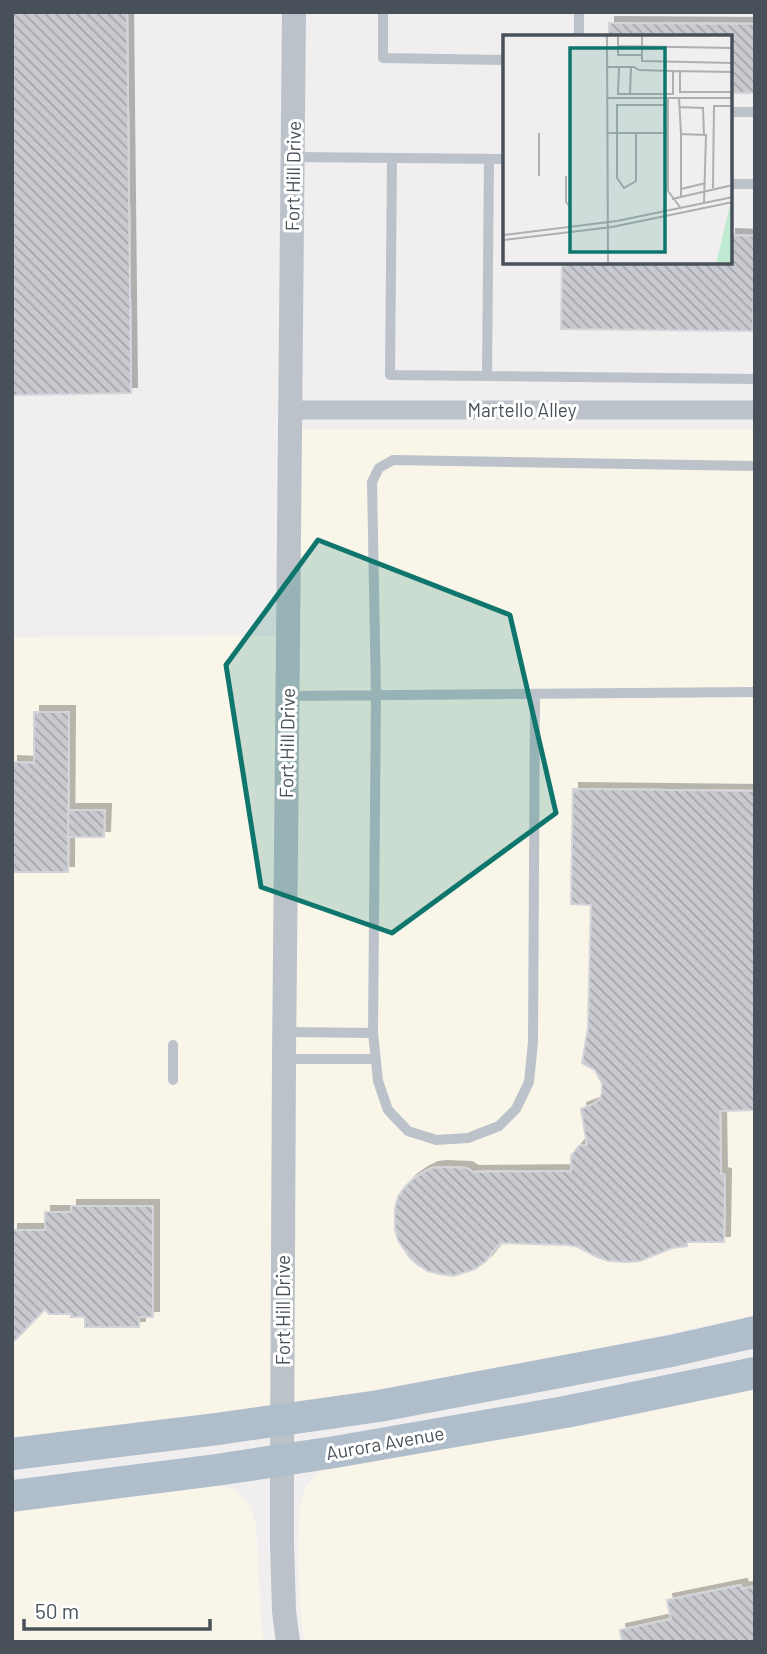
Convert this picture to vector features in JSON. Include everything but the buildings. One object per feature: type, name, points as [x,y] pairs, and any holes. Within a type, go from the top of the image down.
[{"type":"main road","name":"Aurora Avenue","points":[[12,1454],[379,1406],[755,1332]]},
{"type":"main road","name":"Aurora Avenue","points":[[12,1496],[282,1460],[565,1412],[755,1373]]},
{"type":"street","name":"Fort Hill Drive","points":[[288,1642],[282,1559],[282,1460],[294,12]]},
{"type":"street","name":"Martello Alley","points":[[290,410],[755,410]]},
{"type":"lane","points":[[383,12],[383,58],[503,60]]},
{"type":"lane","points":[[579,12],[579,35]]},
{"type":"lane","points":[[732,112],[755,112]]},
{"type":"lane","points":[[293,157],[503,159]]},
{"type":"lane","points":[[392,158],[390,375],[755,379]]},
{"type":"lane","points":[[487,376],[489,159]]},
{"type":"lane","points":[[732,184],[755,184]]},
{"type":"lane","points":[[535,694],[533,1042],[529,1082],[516,1109],[499,1126],[468,1138],[436,1140],[408,1131],[388,1110],[378,1081],[375,1059],[376,695],[372,482],[379,468],[393,460],[755,466]]},
{"type":"lane","points":[[288,696],[755,692]]},
{"type":"lane","points":[[284,1032],[373,1033]]},
{"type":"lane","points":[[173,1045],[173,1080]]},
{"type":"lane","points":[[284,1059],[375,1059]]},
{"type":"highlighted area","points":[[318,540],[510,615],[556,813],[392,933],[261,887],[226,665]]},
{"type":"shaded area","points":[[283,429],[755,429],[755,1315],[591,1350],[358,1393],[225,1414],[12,1437],[12,637],[281,636]]},
{"type":"shaded area","points":[[755,1389],[755,1642],[304,1642],[298,1550],[300,1504],[305,1489],[322,1470],[592,1424]]},
{"type":"shaded area","points":[[217,1485],[233,1489],[251,1507],[256,1526],[264,1642],[12,1642],[12,1510]]}]
